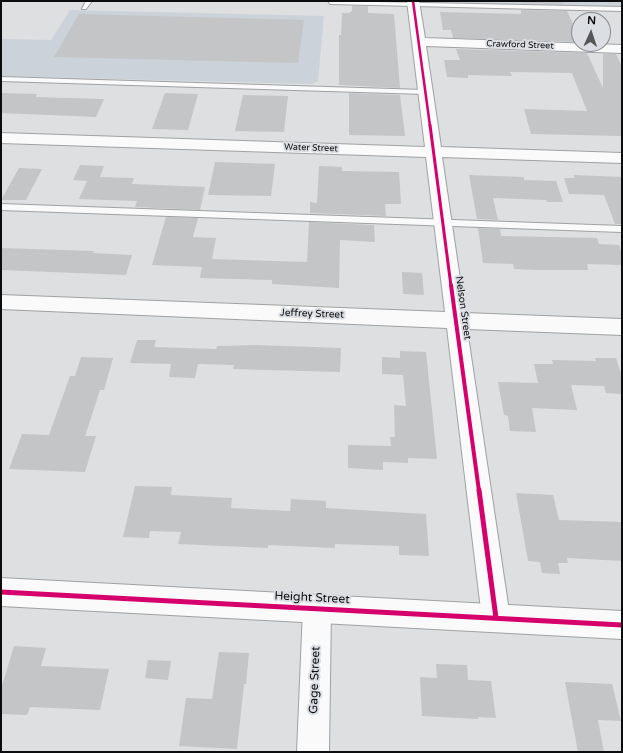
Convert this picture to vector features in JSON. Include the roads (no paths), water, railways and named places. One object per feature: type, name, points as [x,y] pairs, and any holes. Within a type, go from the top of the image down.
[{"type":"street","name":"Nelson Street","points":[[413,2],[496,618]]},
{"type":"street","name":"Crawford Street","points":[[419,42],[622,48]]},
{"type":"street","name":"Water Street","points":[[2,139],[622,158]]},
{"type":"street","name":"Jeffrey Street","points":[[1,302],[622,326]]},
{"type":"street","name":"Height Street","points":[[1,592],[622,625]]},
{"type":"street","name":"Gage Street","points":[[313,752],[317,609]]},
{"type":"lane","points":[[84,8],[89,1]]},
{"type":"lane","points":[[330,2],[413,2],[622,9]]},
{"type":"lane","points":[[1,79],[426,92]]},
{"type":"lane","points":[[1,207],[622,229]]}]
